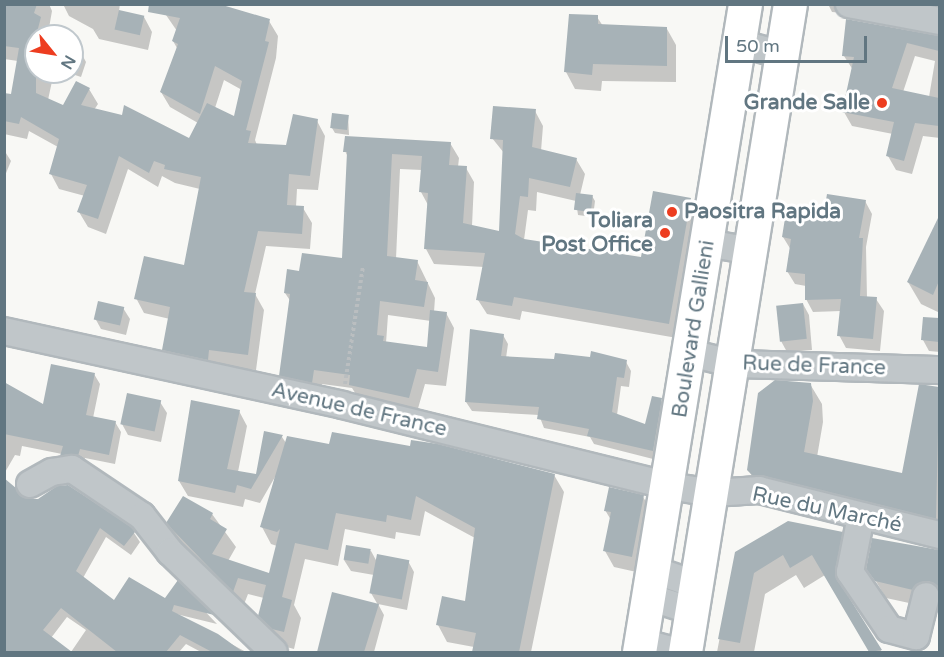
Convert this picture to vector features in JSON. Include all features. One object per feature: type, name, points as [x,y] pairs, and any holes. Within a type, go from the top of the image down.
[{"type":"main road","name":"Boulevard Gallieni","points":[[640,647],[669,486],[745,4]]},
{"type":"main road","points":[[685,652],[734,364],[790,4]]},
{"type":"street","points":[[849,4],[939,21]]},
{"type":"street","points":[[739,43],[782,55]]},
{"type":"street","points":[[707,243],[751,251]]},
{"type":"street","name":"Avenue de France","points":[[4,331],[342,405],[669,486],[713,493]]},
{"type":"street","name":"Rue de France","points":[[690,353],[734,364],[939,370]]},
{"type":"street","points":[[30,484],[52,472],[72,469],[142,516],[171,552],[274,652]]},
{"type":"street","name":"Rue du Marché","points":[[713,493],[759,490],[939,535]]},
{"type":"street","points":[[861,516],[850,572],[889,630],[916,636],[926,596]]},
{"type":"street","points":[[651,583],[695,598]]},
{"type":"street","points":[[640,647],[679,652]]},
{"type":"path","points":[[342,405],[363,266]]},
{"type":"building","points":[[4,4],[37,4],[34,13],[41,17],[39,24],[24,24],[24,84],[36,84],[36,93],[63,105],[74,84],[82,84],[90,88],[81,105],[122,115],[124,105],[189,138],[207,103],[234,116],[242,81],[215,66],[200,114],[160,92],[178,44],[172,41],[180,18],[148,12],[149,4],[219,4],[270,19],[265,41],[269,42],[246,130],[251,131],[248,143],[286,145],[293,114],[318,119],[310,176],[289,174],[287,205],[304,206],[302,234],[258,231],[244,292],[256,293],[248,355],[209,350],[208,360],[162,350],[170,307],[134,299],[144,256],[184,265],[201,177],[164,169],[165,165],[154,161],[149,173],[119,156],[98,219],[77,212],[87,185],[49,174],[59,139],[21,117],[19,124],[4,121],[4,93],[11,94],[19,48],[4,46]]},
{"type":"building","points":[[119,10],[144,16],[140,35],[115,29]]},
{"type":"building","points":[[569,14],[598,15],[598,24],[667,27],[667,66],[593,64],[592,75],[564,72]]},
{"type":"building","points":[[846,19],[939,36],[939,51],[907,43],[892,88],[939,98],[939,126],[915,123],[904,161],[886,156],[894,122],[842,112],[854,57],[842,56]]},
{"type":"building","points":[[493,106],[536,109],[532,147],[577,158],[570,187],[529,178],[528,197],[520,196],[515,234],[524,239],[641,257],[653,191],[691,198],[669,324],[514,297],[512,306],[476,300],[485,253],[424,249],[428,193],[419,192],[422,156],[392,154],[387,256],[418,260],[415,280],[428,282],[424,307],[380,301],[377,335],[384,336],[383,341],[427,347],[430,310],[447,312],[438,372],[417,369],[409,398],[349,385],[350,375],[314,370],[312,383],[279,376],[290,294],[284,293],[287,269],[299,271],[302,253],[342,258],[347,152],[343,152],[345,136],[451,142],[449,165],[467,166],[463,223],[499,231],[503,140],[490,139]]},
{"type":"building","points":[[332,113],[349,115],[347,130],[330,128]]},
{"type":"building","points":[[576,193],[593,195],[591,212],[574,210]]},
{"type":"building","points":[[827,194],[866,200],[859,238],[863,238],[860,296],[877,297],[873,339],[837,336],[841,299],[805,300],[805,274],[786,272],[791,239],[782,237],[786,212],[823,218]]},
{"type":"building","points":[[939,216],[939,281],[933,295],[907,282]]},
{"type":"building","points":[[98,301],[124,307],[120,326],[94,320]]},
{"type":"building","points":[[803,303],[807,339],[780,342],[776,306]]},
{"type":"building","points":[[923,317],[939,318],[939,342],[921,340]]},
{"type":"building","points":[[470,329],[504,334],[501,356],[554,359],[555,353],[590,357],[591,351],[627,360],[624,378],[617,377],[612,412],[645,424],[652,396],[662,398],[653,451],[587,436],[589,429],[537,419],[539,407],[465,402]]},
{"type":"building","points":[[51,364],[95,373],[86,415],[116,421],[109,455],[80,449],[78,456],[60,456],[63,446],[4,434],[4,382],[43,404]]},
{"type":"building","points":[[775,380],[811,383],[813,401],[804,452],[902,473],[919,384],[939,387],[936,519],[752,475],[747,470],[758,393]]},
{"type":"building","points":[[127,393],[161,400],[155,432],[120,424]]},
{"type":"building","points":[[191,400],[240,410],[227,469],[256,474],[264,431],[283,435],[251,489],[237,485],[235,493],[178,481]]},
{"type":"building","points":[[332,432],[410,446],[411,440],[438,444],[555,474],[519,652],[472,652],[476,633],[436,625],[442,596],[465,601],[475,528],[416,496],[411,520],[387,515],[386,522],[336,513],[328,550],[295,543],[282,597],[292,600],[284,632],[272,629],[258,616],[266,585],[238,578],[233,592],[166,523],[183,496],[213,513],[210,519],[227,529],[212,554],[269,573],[280,529],[277,532],[260,527],[287,436],[329,444]]},
{"type":"building","points":[[4,478],[29,499],[38,499],[57,486],[68,485],[132,527],[135,532],[124,546],[100,528],[76,571],[114,600],[129,577],[165,598],[178,580],[214,615],[174,605],[172,611],[218,634],[243,652],[212,652],[180,635],[166,652],[117,652],[61,608],[43,630],[72,652],[4,652]]},
{"type":"building","points":[[609,487],[644,495],[632,557],[603,551],[611,512],[604,511]]},
{"type":"building","points":[[788,521],[843,532],[835,575],[882,650],[869,652],[812,555],[790,568],[783,555],[754,573],[740,643],[718,639],[735,552]]},
{"type":"building","points":[[872,538],[939,550],[938,588],[929,581],[921,582],[913,590],[875,581],[866,569]]},
{"type":"building","points":[[346,545],[371,549],[368,564],[344,560]]},
{"type":"building","points":[[377,554],[409,560],[402,600],[369,593]]},
{"type":"building","points":[[332,592],[379,604],[364,652],[317,652]]},
{"type":"place","name":"Grande Salle","points":[[882,103]]},
{"type":"place","name":"Paositra Rapida","points":[[672,212]]},
{"type":"place","name":"Toliara Post Office","points":[[665,233]]}]
